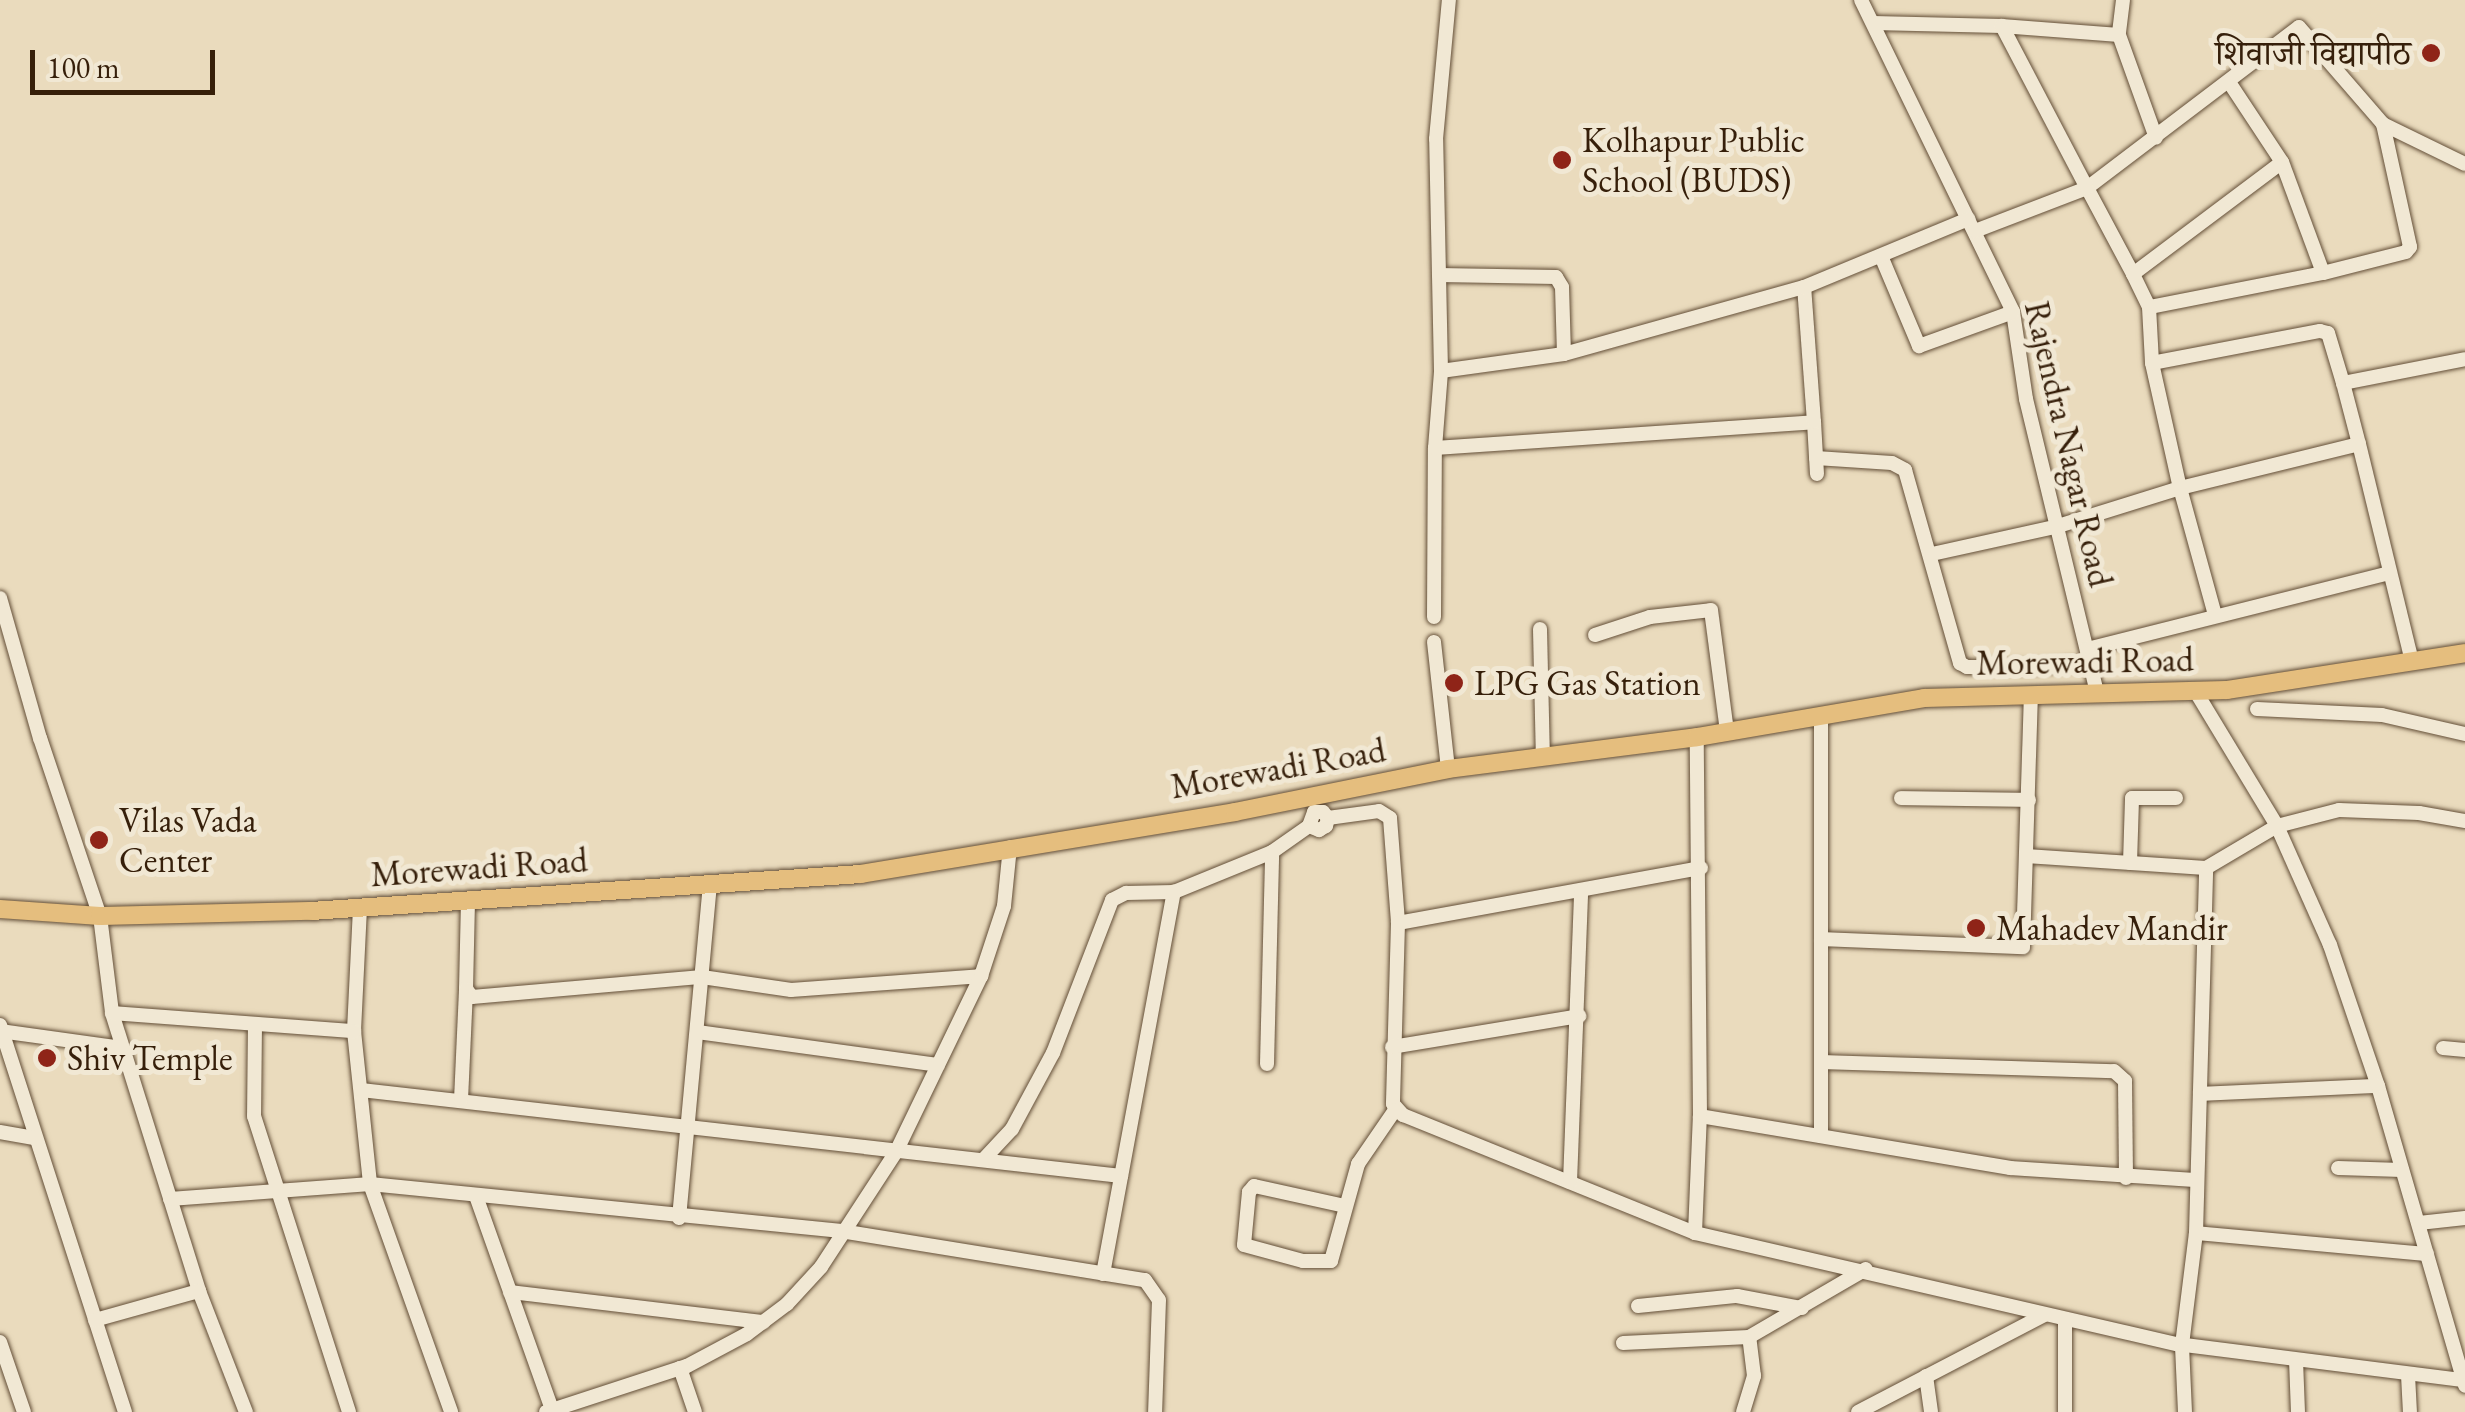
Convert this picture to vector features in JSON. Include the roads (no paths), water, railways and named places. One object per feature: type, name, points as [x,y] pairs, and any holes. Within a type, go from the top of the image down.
[{"type":"main road","name":"Morewadi Road","points":[[0,909],[100,916],[360,908],[861,874],[1194,818],[1315,814],[1448,769],[1697,737],[1924,698],[2196,692],[2465,653]]},
{"type":"street","points":[[1434,617],[1435,448],[1440,371],[1436,139],[1449,0]]},
{"type":"street","name":"Rajendra Nagar Road","points":[[1862,0],[2012,312],[2026,400],[2097,692]]},
{"type":"street","points":[[2124,0],[2119,35],[2156,138]]},
{"type":"street","points":[[1873,23],[2002,26],[2119,35]]},
{"type":"street","points":[[2002,26],[2149,307],[2152,362],[2180,488],[2215,615]]},
{"type":"street","points":[[1440,371],[1564,354],[1804,287],[1880,256],[2086,188],[2299,27],[2383,124],[2465,164]]},
{"type":"street","points":[[2229,82],[2282,162],[2322,273]]},
{"type":"street","points":[[2149,307],[2406,252],[2410,247],[2383,124]]},
{"type":"street","points":[[2133,274],[2282,162]]},
{"type":"street","points":[[1880,256],[1919,346],[2012,312]]},
{"type":"street","points":[[1439,275],[1556,277],[1562,287],[1564,354]]},
{"type":"street","points":[[1804,287],[1817,474]]},
{"type":"street","points":[[2152,362],[2320,331],[2328,333],[2412,662]]},
{"type":"street","points":[[2343,383],[2465,359]]},
{"type":"street","points":[[1435,448],[1814,422]]},
{"type":"street","points":[[1932,554],[2055,527],[2180,488],[2358,444]]},
{"type":"street","points":[[1816,458],[1900,466],[1932,554],[1954,654],[1960,663],[1984,667],[2088,656],[2215,615],[2390,573]]},
{"type":"street","points":[[0,598],[40,738],[100,916],[112,1013],[122,1048],[199,1291],[246,1412]]},
{"type":"street","points":[[1595,635],[1650,617],[1711,610],[1727,731]]},
{"type":"street","points":[[1540,628],[1543,758]]},
{"type":"street","points":[[1434,642],[1448,769]]},
{"type":"street","points":[[1395,1110],[1695,1233],[1866,1269],[2044,1315],[2182,1345],[2464,1383],[2378,1086],[2330,944],[2278,826],[2196,692]]},
{"type":"street","points":[[1821,939],[2023,946],[2031,694]]},
{"type":"street","points":[[2256,709],[2382,715],[2465,734]]},
{"type":"street","points":[[1820,1136],[1821,715]]},
{"type":"street","points":[[1695,1233],[1700,1116],[1701,868],[1697,737]]},
{"type":"street","points":[[1901,798],[2029,800]]},
{"type":"street","points":[[2130,863],[2132,798],[2176,798]]},
{"type":"street","points":[[2026,856],[2206,868],[2278,826],[2360,808],[2464,820],[2465,811]]},
{"type":"street","points":[[983,1160],[1012,1129],[1053,1052],[1112,900],[1126,893],[1174,892],[1272,852],[1315,814],[1378,811],[1390,818],[1398,923],[1392,1047],[1395,1110],[1358,1164],[1331,1261],[1303,1261],[1244,1245],[1249,1192],[1254,1186],[1345,1206]]},
{"type":"street","points":[[476,1196],[549,1411],[680,1368],[763,1322],[822,1267],[896,1152],[981,976],[1004,906],[1010,847]]},
{"type":"street","points":[[1267,1064],[1272,852]]},
{"type":"street","points":[[1398,923],[1701,868]]},
{"type":"street","points":[[2186,1412],[2182,1345],[2196,1232],[2206,868]]},
{"type":"street","points":[[679,1218],[710,884]]},
{"type":"street","points":[[1570,1182],[1581,890]]},
{"type":"street","points":[[1103,1274],[1174,892]]},
{"type":"street","points":[[460,1100],[468,901]]},
{"type":"street","points":[[360,908],[354,1031],[370,1184],[451,1412]]},
{"type":"street","points":[[466,988],[472,997],[485,998],[702,977],[791,990],[981,976]]},
{"type":"street","points":[[112,1013],[354,1031]]},
{"type":"street","points":[[1392,1047],[1579,1016]]},
{"type":"street","points":[[255,1024],[254,1116],[349,1412]]},
{"type":"street","points":[[122,1048],[1,1029],[125,1412]]},
{"type":"street","points":[[696,1032],[938,1065]]},
{"type":"street","points":[[2443,1048],[2465,1050]]},
{"type":"street","points":[[1821,1062],[2122,1074],[2126,1178]]},
{"type":"street","points":[[2200,1094],[2378,1086]]},
{"type":"street","points":[[360,1090],[1121,1176]]},
{"type":"street","points":[[1700,1116],[2010,1168],[2196,1180]]},
{"type":"street","points":[[0,1132],[34,1138]]},
{"type":"street","points":[[2338,1168],[2402,1170]]},
{"type":"street","points":[[170,1199],[370,1184],[847,1232],[1144,1280],[1159,1300],[1155,1412]]},
{"type":"street","points":[[2419,1223],[2465,1218]]},
{"type":"street","points":[[2196,1232],[2427,1254]]},
{"type":"street","points":[[1623,1343],[1749,1337],[1866,1269]]},
{"type":"street","points":[[96,1320],[199,1291]]},
{"type":"street","points":[[510,1292],[763,1322]]},
{"type":"street","points":[[1638,1306],[1737,1296],[1802,1308]]},
{"type":"street","points":[[1858,1412],[2044,1315]]},
{"type":"street","points":[[2065,1320],[2065,1412]]},
{"type":"street","points":[[1743,1412],[1754,1376],[1749,1337]]},
{"type":"street","points":[[0,1342],[24,1412]]},
{"type":"street","points":[[2296,1360],[2298,1412]]},
{"type":"street","points":[[680,1368],[695,1412]]},
{"type":"street","points":[[1926,1376],[1931,1412]]},
{"type":"street","points":[[2408,1376],[2410,1412]]},
{"type":"place","name":"शिवाजी विद्यापीठ","points":[[2431,53]]},
{"type":"place","name":"Kolhapur Public School (BUDS)","points":[[1562,160]]},
{"type":"place","name":"LPG Gas Station","points":[[1454,683]]},
{"type":"place","name":"Vilas Vada Center","points":[[99,840]]},
{"type":"place","name":"Mahadev Mandir","points":[[1976,928]]},
{"type":"place","name":"Shiv Temple","points":[[47,1058]]}]
